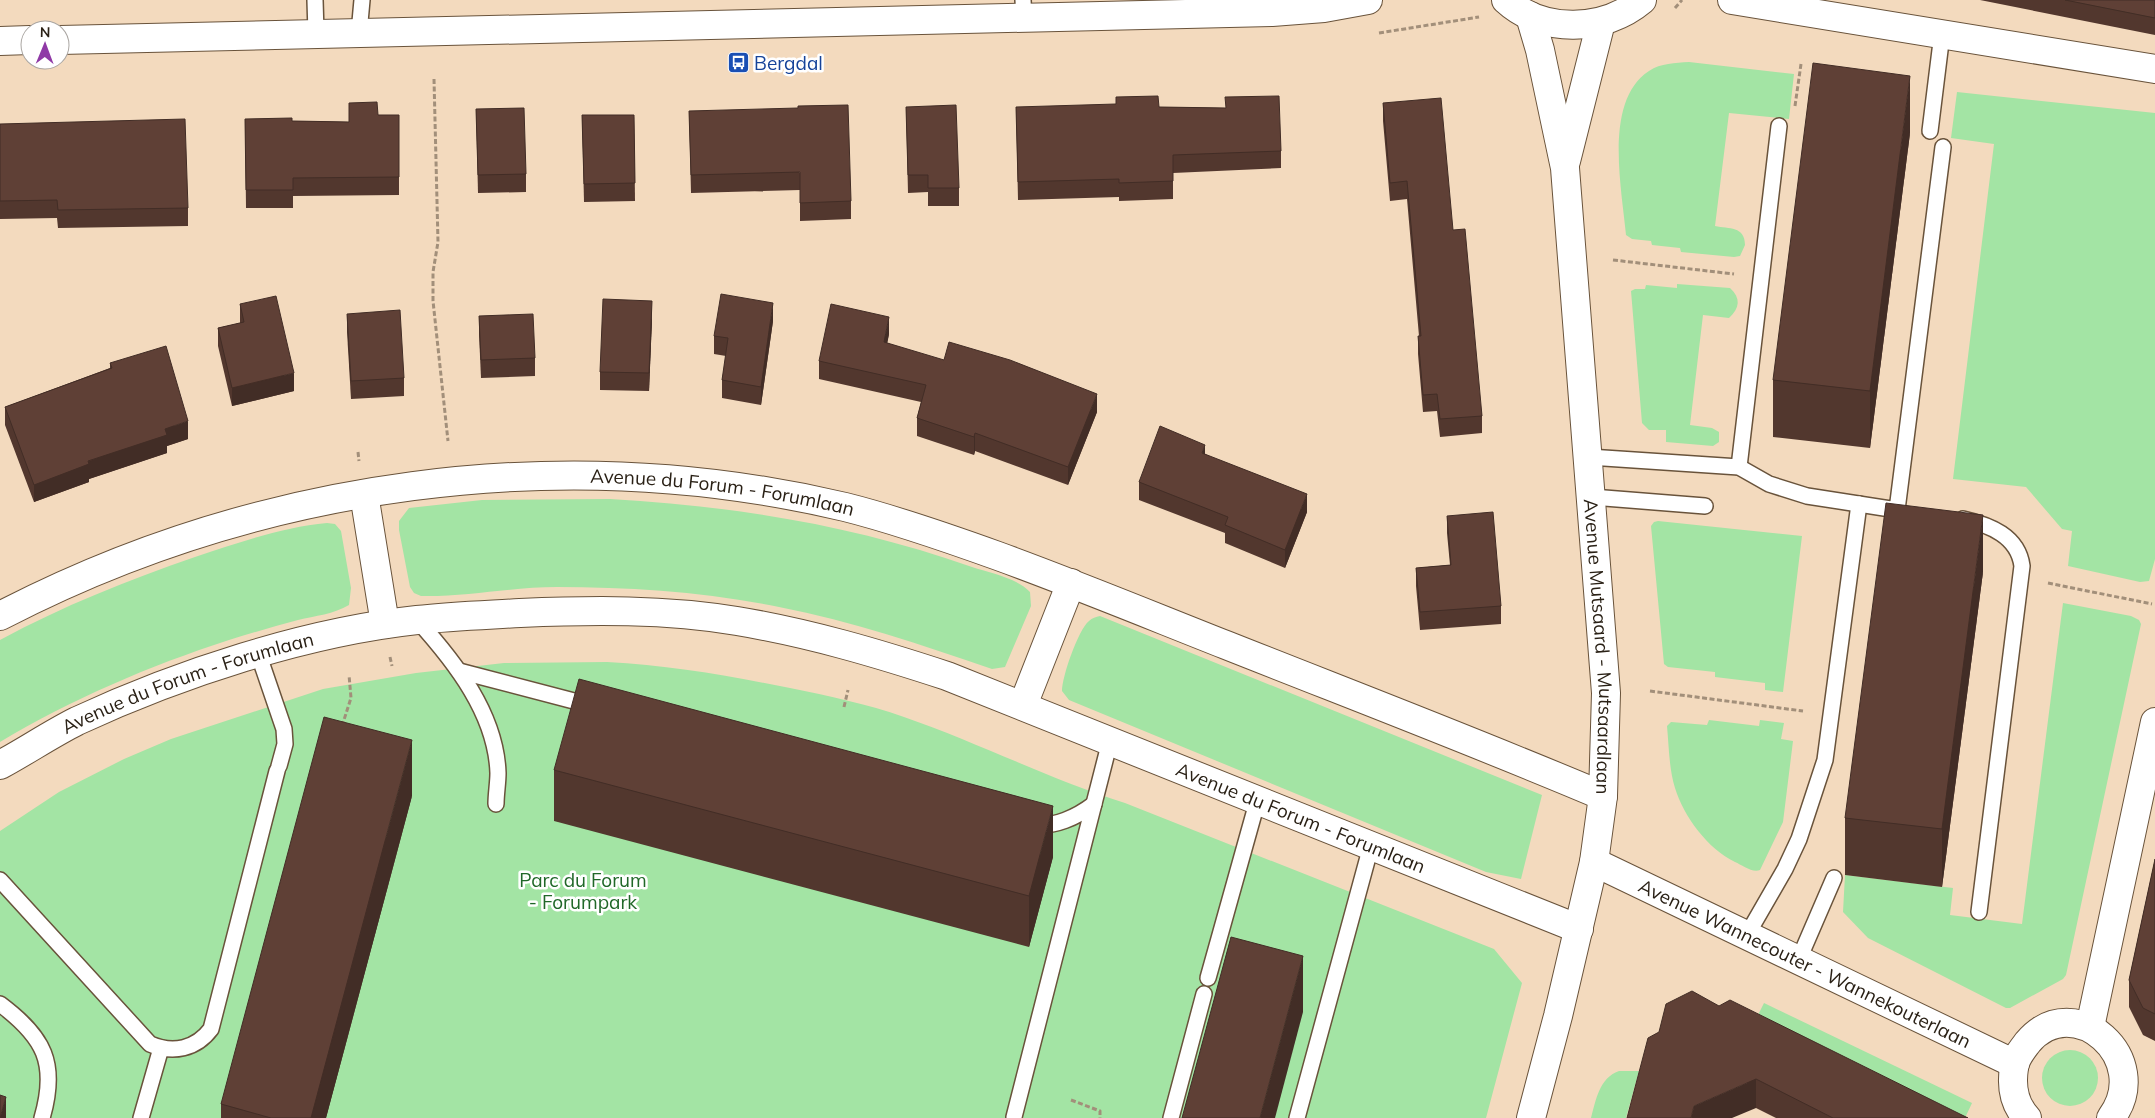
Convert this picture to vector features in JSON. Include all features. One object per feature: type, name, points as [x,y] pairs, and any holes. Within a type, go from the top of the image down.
[{"type":"street","points":[[70,40],[359,33],[1024,9],[1140,7],[1304,10],[1368,0]]},
{"type":"street","points":[[1506,0],[1530,16],[1553,24],[1578,25],[1602,22],[1630,10],[1642,0]]},
{"type":"street","points":[[1732,0],[2155,69]]},
{"type":"street","name":"Avenue Mutsaard - Mutsaardlaan","points":[[1530,16],[1540,50],[1565,168],[1606,693],[1603,796],[1594,862],[1531,1118]]},
{"type":"street","name":"Avenue Mutsaard - Mutsaardlaan","points":[[1565,168],[1602,22]]},
{"type":"street","points":[[0,41],[20,40]]},
{"type":"street","name":"Avenue du Forum - Forumlaan","points":[[0,616],[75,580],[216,527],[290,508],[364,494],[451,482],[522,476],[580,475],[658,478],[730,486],[793,496],[900,522],[1071,583],[1603,796]]},
{"type":"street","points":[[364,494],[385,624]]},
{"type":"street","points":[[1023,705],[1071,583]]},
{"type":"street","name":"Avenue du Forum - Forumlaan","points":[[0,765],[76,722],[152,689],[258,653],[321,636],[417,620],[574,611],[652,612],[734,621],[804,634],[868,650],[1023,705],[1258,798],[1371,846],[1579,929]]},
{"type":"street","points":[[2090,1027],[2155,722]]},
{"type":"street","name":"Avenue Wannecouter - Wannekouterlaan","points":[[1594,862],[2014,1064]]},
{"type":"street","points":[[2027,1118],[2021,1111],[2014,1096],[2012,1080],[2014,1064],[2021,1050],[2031,1038],[2044,1029],[2059,1024],[2090,1027],[2104,1036],[2115,1048],[2123,1062],[2126,1078],[2121,1115]]},
{"type":"lane","points":[[315,0],[316,34]]},
{"type":"lane","points":[[359,33],[362,0]]},
{"type":"lane","points":[[1930,131],[1942,34]]},
{"type":"lane","points":[[1739,467],[1778,126]]},
{"type":"lane","points":[[1897,510],[1943,147]]},
{"type":"lane","points":[[1589,457],[1739,467],[1770,484],[1807,496],[1917,512]]},
{"type":"lane","points":[[1592,497],[1706,506]]},
{"type":"lane","points":[[1747,935],[1785,869],[1810,809],[1825,760],[1859,504]]},
{"type":"lane","points":[[1945,516],[1991,527],[2013,543],[2021,555],[2021,577],[1979,912]]},
{"type":"lane","points":[[417,620],[459,671],[479,706],[492,737],[498,773],[496,804]]},
{"type":"lane","points":[[0,880],[150,1044],[172,1050],[189,1047],[204,1038],[211,1028],[285,744],[284,729],[258,653]]},
{"type":"lane","points":[[459,671],[610,711]]},
{"type":"lane","points":[[1014,1117],[1110,741]]},
{"type":"lane","points":[[1208,978],[1258,798]]},
{"type":"lane","points":[[1017,820],[1036,825],[1052,823],[1080,814],[1094,804]]},
{"type":"lane","points":[[1297,1118],[1371,846]]},
{"type":"lane","points":[[1798,960],[1834,878]]},
{"type":"lane","points":[[1171,1118],[1204,994]]},
{"type":"lane","points":[[0,1004],[32,1031],[43,1050],[48,1072],[47,1102],[42,1118]]},
{"type":"lane","points":[[141,1118],[161,1048]]},
{"type":"path","points":[[1376,33],[1482,17]]},
{"type":"path","points":[[1794,111],[1801,64]]},
{"type":"path","points":[[434,79],[438,242],[433,272],[433,301],[448,441]]},
{"type":"path","points":[[1613,260],[1714,272]]},
{"type":"path","points":[[2021,577],[2152,604]]},
{"type":"path","points":[[340,729],[351,698],[350,675]]},
{"type":"path","points":[[844,707],[848,690]]},
{"type":"path","points":[[1650,691],[1831,715]]},
{"type":"path","points":[[1071,1100],[1096,1108],[1100,1111],[1100,1118]]},
{"type":"green space","points":[[1689,62],[1794,74],[1789,119],[1729,113],[1715,226],[1731,228],[1742,234],[1745,245],[1740,256],[1681,252],[1680,248],[1652,245],[1651,241],[1632,239],[1626,235],[1619,171],[1620,124],[1625,103],[1635,85],[1649,71],[1663,65]]},
{"type":"green space","points":[[1957,92],[2155,113],[2155,559],[2149,581],[2140,582],[2068,566],[2072,531],[2062,529],[2026,487],[1953,479],[1994,144],[1951,138]]},
{"type":"green space","points":[[1677,284],[1730,288],[1734,292],[1738,303],[1729,318],[1703,315],[1690,425],[1712,428],[1719,432],[1719,442],[1713,446],[1666,442],[1666,430],[1649,430],[1642,423],[1631,291],[1645,289],[1646,285],[1677,288]]},
{"type":"green space","points":[[610,499],[656,502],[748,513],[838,529],[883,540],[928,552],[1018,583],[1030,592],[1031,606],[1005,667],[992,669],[833,619],[752,602],[696,594],[641,589],[557,587],[421,596],[414,593],[410,587],[399,530],[399,521],[409,508],[482,500]]},
{"type":"green space","points":[[1654,522],[1802,536],[1783,692],[1765,690],[1765,683],[1715,677],[1715,672],[1668,667],[1664,664],[1651,526]]},
{"type":"green space","points":[[327,523],[335,524],[341,531],[351,588],[349,605],[331,613],[289,622],[229,640],[140,672],[27,726],[0,742],[0,640],[120,584],[170,566],[260,536]]},
{"type":"green space","points":[[2063,603],[2131,616],[2139,620],[2141,624],[2066,975],[2063,979],[2010,1008],[2006,1008],[1868,938],[1843,912],[1845,875],[1953,888],[1950,915],[2022,924]]},
{"type":"green space","points":[[1100,616],[1542,795],[1521,879],[1486,872],[1069,700],[1062,691],[1071,654],[1085,626],[1091,619]]},
{"type":"green space","name":"Parc du Forum - Forumpark","points":[[607,662],[676,668],[745,679],[833,697],[890,712],[1494,949],[1522,983],[1486,1118],[0,1118],[0,831],[59,792],[124,759],[171,739],[323,689],[416,673],[504,663]]},
{"type":"green space","points":[[1709,720],[1759,726],[1760,720],[1784,723],[1781,739],[1793,741],[1783,822],[1760,870],[1757,871],[1750,870],[1725,856],[1707,841],[1684,810],[1675,788],[1670,766],[1667,726],[1671,722],[1707,725]]},
{"type":"green space","points":[[1764,1003],[1972,1103],[1965,1118],[1757,1017]]},
{"type":"green space","points":[[2064,1050],[2076,1050],[2090,1058],[2098,1072],[2096,1089],[2090,1098],[2076,1106],[2064,1106],[2054,1101],[2047,1094],[2042,1084],[2042,1072],[2047,1062],[2054,1055]]},
{"type":"green space","points":[[1619,1071],[1639,1071],[1626,1118],[1591,1118],[1599,1090],[1612,1074]]},
{"type":"building","points":[[2065,0],[2155,0],[2155,18]]},
{"type":"building","points":[[1813,63],[1910,76],[1870,391],[1773,380]]},
{"type":"building","points":[[1158,96],[1159,107],[1226,108],[1225,97],[1279,96],[1281,151],[1173,155],[1173,181],[1119,183],[1119,179],[1018,182],[1016,107],[1116,104],[1116,97]]},
{"type":"building","points":[[1441,98],[1453,230],[1465,229],[1482,416],[1440,419],[1437,394],[1423,395],[1418,336],[1421,336],[1407,181],[1390,183],[1383,103]]},
{"type":"building","points":[[377,102],[378,115],[399,115],[399,177],[293,178],[293,190],[246,190],[245,119],[292,118],[292,121],[349,122],[349,103]]},
{"type":"building","points":[[848,105],[851,201],[800,203],[800,172],[691,175],[689,111]]},
{"type":"building","points":[[956,105],[959,188],[928,188],[928,175],[908,175],[906,107]]},
{"type":"building","points":[[524,108],[526,174],[478,175],[476,109]]},
{"type":"building","points":[[582,115],[634,115],[635,183],[584,184]]},
{"type":"building","points":[[185,119],[188,208],[58,210],[57,200],[0,201],[0,124]]},
{"type":"building","points":[[721,294],[773,303],[761,387],[722,380],[728,338],[714,336]]},
{"type":"building","points":[[276,296],[294,373],[232,388],[218,328],[244,322],[240,304]]},
{"type":"building","points":[[603,299],[652,301],[649,373],[600,372]]},
{"type":"building","points":[[831,304],[889,317],[884,342],[944,360],[949,342],[1010,360],[1097,394],[1068,467],[975,433],[974,437],[917,418],[926,385],[819,361]]},
{"type":"building","points":[[400,310],[404,378],[351,381],[347,314]]},
{"type":"building","points":[[533,314],[535,358],[481,360],[479,316]]},
{"type":"building","points":[[166,346],[188,421],[165,429],[167,435],[88,461],[89,464],[34,485],[5,407],[112,368],[110,363]]},
{"type":"building","points":[[1160,426],[1205,445],[1202,453],[1307,494],[1285,550],[1225,525],[1228,517],[1139,482]]},
{"type":"building","points":[[1886,503],[1983,515],[1942,829],[1845,818]]},
{"type":"building","points":[[1493,512],[1501,606],[1420,612],[1416,568],[1451,565],[1447,516]]},
{"type":"building","points":[[579,679],[1053,806],[1029,896],[554,770]]},
{"type":"building","points":[[324,717],[412,740],[311,1118],[271,1118],[221,1104]]},
{"type":"building","points":[[2155,859],[2155,1014],[2143,1008],[2129,980]]},
{"type":"building","points":[[1231,937],[1303,956],[1260,1118],[1182,1118]]},
{"type":"building","points":[[1692,991],[1719,1006],[1730,1000],[1968,1118],[1833,1118],[1756,1079],[1694,1106],[1691,1118],[1627,1118],[1648,1038],[1659,1032],[1666,1004]]},
{"type":"building","points":[[0,1095],[6,1097],[0,1118]]},
{"type":"place","name":"Bergdal","points":[[738,63]]}]
